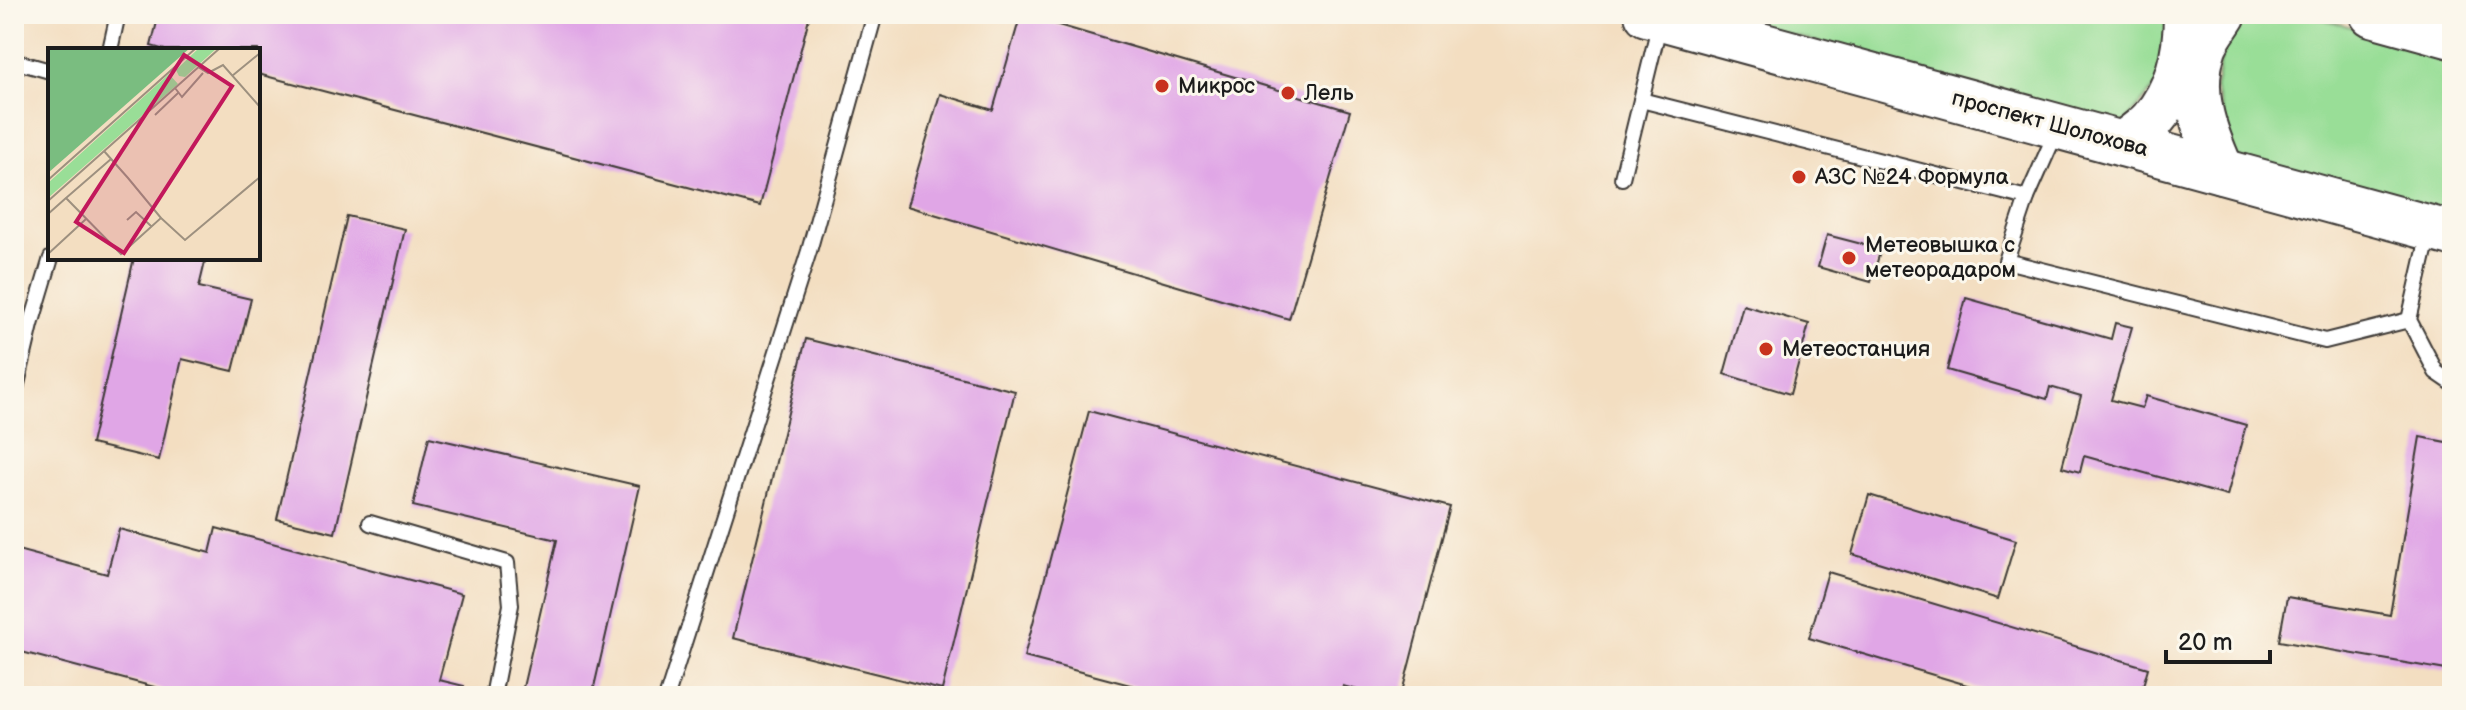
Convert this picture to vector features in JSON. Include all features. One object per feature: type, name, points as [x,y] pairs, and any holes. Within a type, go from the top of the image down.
[{"type":"main road","points":[[2123,144],[2153,120],[2176,82],[2186,43],[2186,14]]},
{"type":"main road","points":[[2222,171],[2204,131],[2197,85],[2204,46],[2224,14]]},
{"type":"main road","points":[[2372,14],[2452,36]]},
{"type":"main road","name":"проспект Шолохова","points":[[1654,16],[2441,231]]},
{"type":"lane","points":[[110,48],[118,14]]},
{"type":"lane","points":[[667,696],[809,251],[875,14]]},
{"type":"lane","points":[[1622,178],[1641,100],[1654,16]]},
{"type":"lane","points":[[14,61],[48,70]]},
{"type":"lane","points":[[1641,100],[2027,198]]},
{"type":"lane","points":[[2059,126],[2027,198],[2006,261],[2325,341],[2409,320]]},
{"type":"lane","points":[[2441,231],[2409,320],[2436,372],[2452,383]]},
{"type":"lane","points":[[14,397],[50,260]]},
{"type":"lane","points":[[370,523],[507,563],[511,605],[493,696]]},
{"type":"green space","points":[[1715,14],[2171,14],[2162,79],[2122,126]]},
{"type":"green space","points":[[2247,14],[2305,14],[2452,55],[2452,216],[2236,157],[2215,88],[2223,51]]},
{"type":"building","points":[[159,14],[810,14],[760,206],[260,75],[260,48],[151,46]]},
{"type":"building","points":[[1021,14],[1350,111],[1289,319],[907,206],[940,94],[993,110]]},
{"type":"building","points":[[347,216],[405,229],[335,533],[277,519]]},
{"type":"building","name":"Метеовышка с метеорадаром","points":[[1827,235],[1881,249],[1871,282],[1818,267]]},
{"type":"building","points":[[134,260],[206,260],[199,287],[251,299],[233,371],[182,359],[159,460],[91,444]]},
{"type":"building","points":[[1966,298],[2111,339],[2115,323],[2132,327],[2111,400],[2142,408],[2146,396],[2246,425],[2227,496],[2084,456],[2080,472],[2062,467],[2081,396],[2050,387],[2047,399],[1947,370]]},
{"type":"building","name":"Метеостанция","points":[[1743,305],[1809,324],[1790,394],[1724,374]]},
{"type":"building","points":[[806,339],[1015,391],[942,690],[733,638]]},
{"type":"building","points":[[1089,411],[1450,507],[1401,696],[1379,696],[1343,686],[1340,696],[1172,696],[1024,657]]},
{"type":"building","points":[[429,437],[640,486],[592,696],[521,696],[557,540],[413,506]]},
{"type":"building","points":[[2420,437],[2452,443],[2452,671],[2279,641],[2287,597],[2390,615]]},
{"type":"building","points":[[1869,495],[2016,540],[1998,599],[1852,554]]},
{"type":"building","points":[[216,528],[462,594],[439,680],[464,686],[462,696],[161,696],[162,689],[14,650],[14,549],[107,574],[119,529],[210,553]]},
{"type":"building","points":[[1828,572],[2148,668],[2140,696],[2004,696],[1809,638]]},
{"type":"place","name":"Микрос","points":[[1162,86]]},
{"type":"place","name":"Лель","points":[[1288,93]]},
{"type":"place","name":"АЗС №24 Формула","points":[[1799,177]]},
{"type":"place","name":"Метеовышка с метеорадаром","points":[[1849,258]]},
{"type":"place","name":"Метеостанция","points":[[1766,349]]}]
